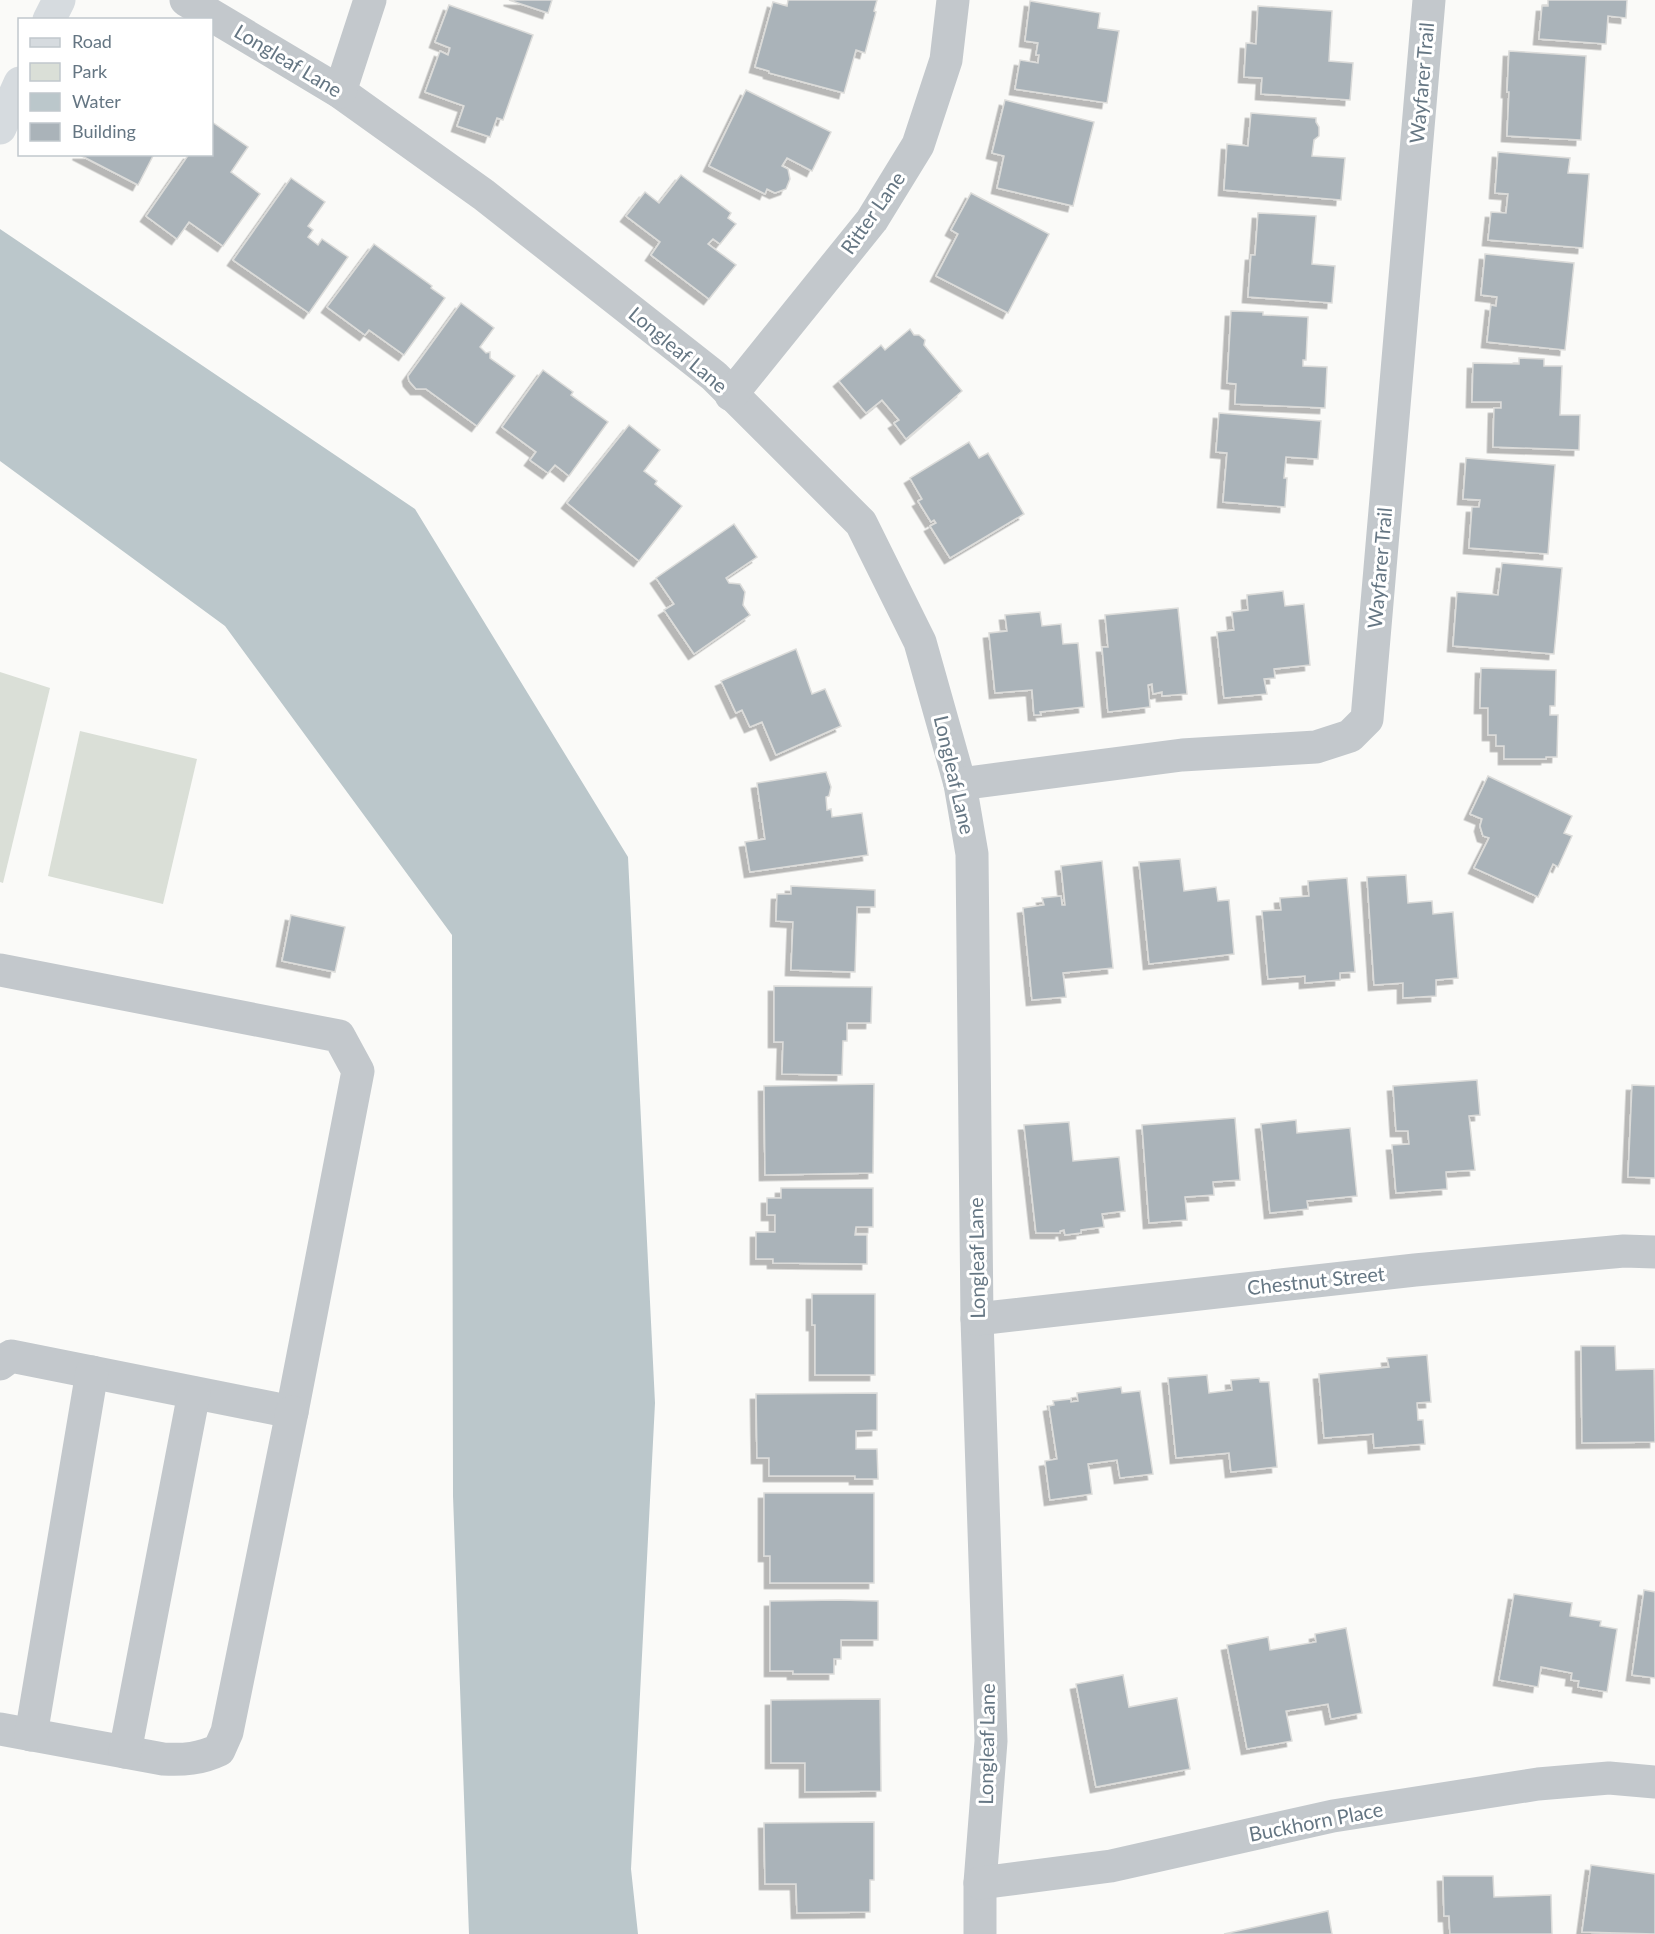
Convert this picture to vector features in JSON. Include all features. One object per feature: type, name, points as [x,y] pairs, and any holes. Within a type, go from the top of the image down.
[{"type":"main road","points":[[50,18],[59,0]]},
{"type":"main road","points":[[0,128],[18,88]]},
{"type":"street","name":"Longleaf Lane","points":[[186,0],[340,92],[484,195],[714,376],[861,523],[920,642],[960,784],[972,854],[977,1319],[991,1741],[980,1883],[980,1934]]},
{"type":"street","points":[[340,92],[370,0]]},
{"type":"street","name":"Ritter Lane","points":[[731,395],[872,220],[918,145],[946,60],[954,0]]},
{"type":"street","name":"Wayfarer Trail","points":[[960,784],[1182,755],[1316,747],[1350,736],[1367,719],[1430,0]]},
{"type":"street","points":[[0,970],[339,1036],[358,1071],[227,1732],[219,1750],[206,1756],[188,1760],[163,1759],[15,1732],[92,1372]]},
{"type":"street","name":"Chestnut Street","points":[[977,1319],[1415,1270],[1624,1251],[1655,1252]]},
{"type":"street","points":[[0,1364],[11,1356],[291,1412]]},
{"type":"street","points":[[125,1752],[194,1393]]},
{"type":"street","name":"Buckhorn Place","points":[[980,1883],[1111,1866],[1333,1816],[1538,1784],[1609,1778],[1655,1782]]},
{"type":"green space","points":[[0,672],[50,688],[3,883],[0,882]]},
{"type":"green space","points":[[80,731],[197,759],[163,904],[48,876]]},
{"type":"water","points":[[0,229],[415,509],[628,857],[655,1403],[631,1869],[638,1934],[469,1934],[453,1496],[452,935],[225,626],[0,461]]},
{"type":"building","points":[[509,0],[552,0],[548,13]]},
{"type":"building","points":[[788,0],[877,0],[865,53],[856,50],[844,93],[769,73],[769,71],[755,67],[773,2],[787,6]]},
{"type":"building","points":[[1548,0],[1627,0],[1626,18],[1608,16],[1606,44],[1539,39],[1542,6],[1548,6]]},
{"type":"building","points":[[1030,1],[1100,13],[1098,28],[1119,31],[1107,103],[1015,89],[1020,60],[1038,63],[1039,55],[1036,55],[1038,43],[1025,41]]},
{"type":"building","points":[[449,5],[533,35],[503,120],[497,118],[490,137],[457,126],[464,106],[425,92],[440,51],[448,55],[450,48],[435,42]]},
{"type":"building","points":[[1258,6],[1332,11],[1329,61],[1353,63],[1350,100],[1261,94],[1262,78],[1244,77],[1246,43],[1256,44]]},
{"type":"building","points":[[1509,51],[1586,56],[1581,140],[1507,136]]},
{"type":"building","points":[[746,90],[831,132],[812,171],[787,158],[782,166],[788,169],[790,179],[786,189],[775,193],[767,189],[765,194],[709,166]]},
{"type":"building","points":[[1005,100],[1094,122],[1073,206],[997,188],[1004,156],[992,153]]},
{"type":"building","points":[[1251,113],[1316,118],[1319,136],[1314,140],[1312,156],[1345,158],[1341,200],[1224,190],[1227,144],[1248,146]]},
{"type":"building","points":[[213,123],[248,147],[231,172],[260,194],[223,246],[189,222],[177,239],[146,216],[188,156],[213,156]]},
{"type":"building","points":[[1498,152],[1570,158],[1568,173],[1589,174],[1583,248],[1488,240],[1491,212],[1506,213],[1508,194],[1495,193]]},
{"type":"building","points":[[82,156],[153,156],[138,185]]},
{"type":"building","points":[[681,175],[731,213],[728,218],[736,224],[720,244],[713,239],[708,244],[736,265],[709,299],[651,255],[660,242],[626,216],[645,192],[659,203]]},
{"type":"building","points":[[291,178],[325,202],[308,226],[313,230],[308,237],[318,245],[322,239],[348,257],[309,313],[233,260]]},
{"type":"building","points":[[971,193],[1049,234],[1008,313],[936,276],[958,234],[951,230]]},
{"type":"building","points":[[1258,213],[1316,216],[1312,264],[1335,266],[1332,303],[1248,297],[1251,255],[1255,255]]},
{"type":"building","points":[[374,244],[445,298],[404,355],[369,330],[365,335],[327,307]]},
{"type":"building","points":[[1485,254],[1574,263],[1565,350],[1487,342],[1491,305],[1496,306],[1497,297],[1481,295]]},
{"type":"building","points":[[461,303],[494,328],[480,347],[486,353],[490,352],[490,358],[515,376],[477,426],[426,389],[416,389],[408,376]]},
{"type":"building","points":[[1231,311],[1308,317],[1306,360],[1303,360],[1303,366],[1327,367],[1325,408],[1235,404],[1236,384],[1227,383]]},
{"type":"building","points":[[910,329],[914,335],[919,335],[925,340],[924,345],[962,391],[906,439],[894,423],[899,420],[882,400],[866,413],[839,381],[881,345],[885,350]]},
{"type":"building","points":[[1519,358],[1544,359],[1544,366],[1562,366],[1560,415],[1580,415],[1579,450],[1493,447],[1494,408],[1501,408],[1501,402],[1472,402],[1473,363],[1519,364]]},
{"type":"building","points":[[543,370],[573,392],[571,395],[608,422],[569,476],[555,465],[548,473],[530,460],[536,452],[502,427]]},
{"type":"building","points":[[1219,413],[1321,421],[1318,459],[1286,457],[1285,507],[1223,502],[1227,453],[1216,452]]},
{"type":"building","points":[[629,425],[660,450],[644,471],[657,481],[655,484],[682,506],[639,561],[567,503]]},
{"type":"building","points":[[969,442],[979,458],[988,453],[1024,514],[950,558],[930,526],[936,523],[934,520],[931,522],[918,501],[922,499],[910,478]]},
{"type":"building","points":[[1466,458],[1555,465],[1548,554],[1469,548],[1472,507],[1479,507],[1480,500],[1463,499]]},
{"type":"building","points":[[734,524],[757,557],[726,578],[729,583],[740,584],[745,592],[743,605],[750,615],[694,654],[664,610],[674,604],[656,578]]},
{"type":"building","points":[[1502,563],[1562,568],[1554,654],[1453,646],[1457,592],[1498,595]]},
{"type":"building","points":[[1283,591],[1285,606],[1304,604],[1310,665],[1274,669],[1275,678],[1264,679],[1267,694],[1224,698],[1217,632],[1234,630],[1232,612],[1248,610],[1247,595]]},
{"type":"building","points":[[1178,608],[1187,694],[1162,696],[1162,692],[1153,694],[1152,684],[1148,685],[1150,707],[1108,712],[1102,647],[1108,647],[1105,615]]},
{"type":"building","points":[[1040,612],[1042,626],[1061,624],[1063,644],[1078,643],[1084,707],[1040,712],[1041,715],[1034,715],[1032,690],[995,693],[989,633],[1007,631],[1005,615]]},
{"type":"building","points":[[796,649],[812,694],[825,689],[841,726],[776,755],[762,722],[750,727],[742,710],[736,713],[721,681]]},
{"type":"building","points":[[1481,668],[1556,670],[1555,706],[1550,706],[1550,715],[1558,715],[1557,757],[1504,759],[1504,746],[1496,746],[1496,735],[1488,735],[1488,708],[1480,708]]},
{"type":"building","points":[[826,772],[831,787],[829,796],[826,797],[827,810],[831,809],[832,817],[862,813],[868,855],[750,872],[745,842],[765,839],[757,783]]},
{"type":"building","points":[[1488,776],[1572,816],[1564,833],[1572,836],[1558,867],[1553,864],[1538,897],[1474,868],[1489,838],[1483,836],[1480,826],[1482,819],[1470,814]]},
{"type":"building","points":[[1180,859],[1184,891],[1216,887],[1218,901],[1229,900],[1234,954],[1149,964],[1139,862]]},
{"type":"building","points":[[1102,861],[1113,968],[1063,973],[1066,997],[1032,1000],[1023,908],[1044,905],[1042,898],[1061,896],[1062,905],[1065,905],[1061,866]]},
{"type":"building","points":[[1406,875],[1408,903],[1432,901],[1433,914],[1453,912],[1458,978],[1436,980],[1436,996],[1403,998],[1403,983],[1374,985],[1367,877]]},
{"type":"building","points":[[1347,878],[1355,972],[1340,973],[1340,980],[1305,983],[1305,976],[1268,979],[1262,911],[1281,910],[1280,898],[1309,896],[1308,881]]},
{"type":"building","points":[[791,886],[875,890],[875,907],[857,907],[855,972],[791,970],[793,922],[776,921],[777,894],[791,894]]},
{"type":"building","points":[[291,915],[345,927],[335,972],[282,961]]},
{"type":"building","points":[[774,986],[872,987],[871,1023],[847,1023],[847,1041],[843,1041],[842,1075],[782,1074],[783,1042],[774,1042]]},
{"type":"building","points":[[1477,1080],[1480,1115],[1469,1116],[1475,1170],[1446,1172],[1447,1189],[1396,1193],[1392,1145],[1409,1144],[1408,1131],[1396,1131],[1393,1086]]},
{"type":"building","points":[[874,1084],[873,1173],[765,1175],[764,1086]]},
{"type":"building","points":[[1632,1085],[1655,1086],[1655,1178],[1628,1177]]},
{"type":"building","points":[[1235,1118],[1240,1180],[1213,1182],[1214,1195],[1185,1197],[1187,1220],[1149,1223],[1142,1125]]},
{"type":"building","points":[[1296,1120],[1297,1133],[1350,1128],[1357,1196],[1307,1201],[1308,1209],[1270,1213],[1261,1124]]},
{"type":"building","points":[[1069,1122],[1073,1161],[1119,1157],[1125,1211],[1102,1214],[1104,1227],[1081,1230],[1081,1233],[1065,1235],[1064,1230],[1060,1233],[1036,1233],[1024,1125]]},
{"type":"building","points":[[781,1188],[873,1188],[873,1227],[856,1227],[855,1235],[867,1235],[867,1264],[773,1263],[773,1259],[756,1259],[756,1232],[775,1232],[775,1215],[767,1215],[767,1198],[781,1198]]},
{"type":"building","points":[[812,1294],[875,1294],[875,1375],[815,1375],[815,1325],[812,1325]]},
{"type":"building","points":[[1581,1346],[1615,1346],[1616,1370],[1654,1369],[1655,1442],[1582,1443]]},
{"type":"building","points":[[1427,1355],[1431,1402],[1417,1403],[1418,1420],[1423,1420],[1425,1444],[1374,1448],[1373,1434],[1324,1438],[1319,1374],[1389,1367],[1387,1358]]},
{"type":"building","points":[[1207,1375],[1209,1393],[1232,1390],[1231,1380],[1259,1378],[1260,1382],[1269,1382],[1277,1467],[1231,1472],[1229,1453],[1176,1458],[1168,1378]]},
{"type":"building","points":[[1121,1387],[1122,1393],[1140,1391],[1153,1474],[1120,1478],[1117,1460],[1088,1464],[1092,1494],[1050,1500],[1045,1461],[1057,1459],[1049,1406],[1054,1405],[1053,1401],[1071,1399],[1071,1402],[1078,1401],[1077,1393]]},
{"type":"building","points":[[877,1393],[877,1430],[856,1431],[856,1449],[877,1449],[878,1479],[855,1479],[855,1476],[769,1476],[769,1458],[757,1458],[756,1394]]},
{"type":"building","points":[[764,1493],[874,1493],[874,1583],[770,1583],[770,1556],[764,1556]]},
{"type":"building","points":[[1644,1590],[1655,1592],[1655,1678],[1632,1675]]},
{"type":"building","points":[[1514,1594],[1572,1603],[1570,1616],[1601,1621],[1600,1626],[1617,1629],[1607,1692],[1578,1687],[1579,1681],[1571,1680],[1572,1673],[1541,1667],[1538,1687],[1499,1680]]},
{"type":"building","points":[[770,1601],[878,1601],[878,1640],[841,1640],[841,1659],[834,1659],[834,1674],[793,1674],[793,1671],[770,1671]]},
{"type":"building","points":[[1346,1628],[1362,1713],[1331,1719],[1328,1704],[1286,1711],[1292,1741],[1247,1749],[1227,1645],[1268,1637],[1270,1650],[1316,1642],[1315,1634]]},
{"type":"building","points":[[1123,1675],[1129,1707],[1177,1698],[1190,1769],[1096,1787],[1076,1684]]},
{"type":"building","points":[[880,1699],[881,1791],[805,1792],[805,1763],[771,1763],[771,1700]]},
{"type":"building","points":[[874,1822],[874,1880],[870,1880],[870,1912],[797,1913],[796,1884],[765,1884],[764,1823]]},
{"type":"building","points":[[1591,1865],[1655,1874],[1655,1934],[1582,1932]]},
{"type":"building","points":[[1443,1876],[1493,1876],[1494,1897],[1551,1895],[1552,1934],[1450,1934],[1449,1916],[1444,1916]]},
{"type":"building","points":[[1328,1911],[1332,1934],[1224,1934]]}]
